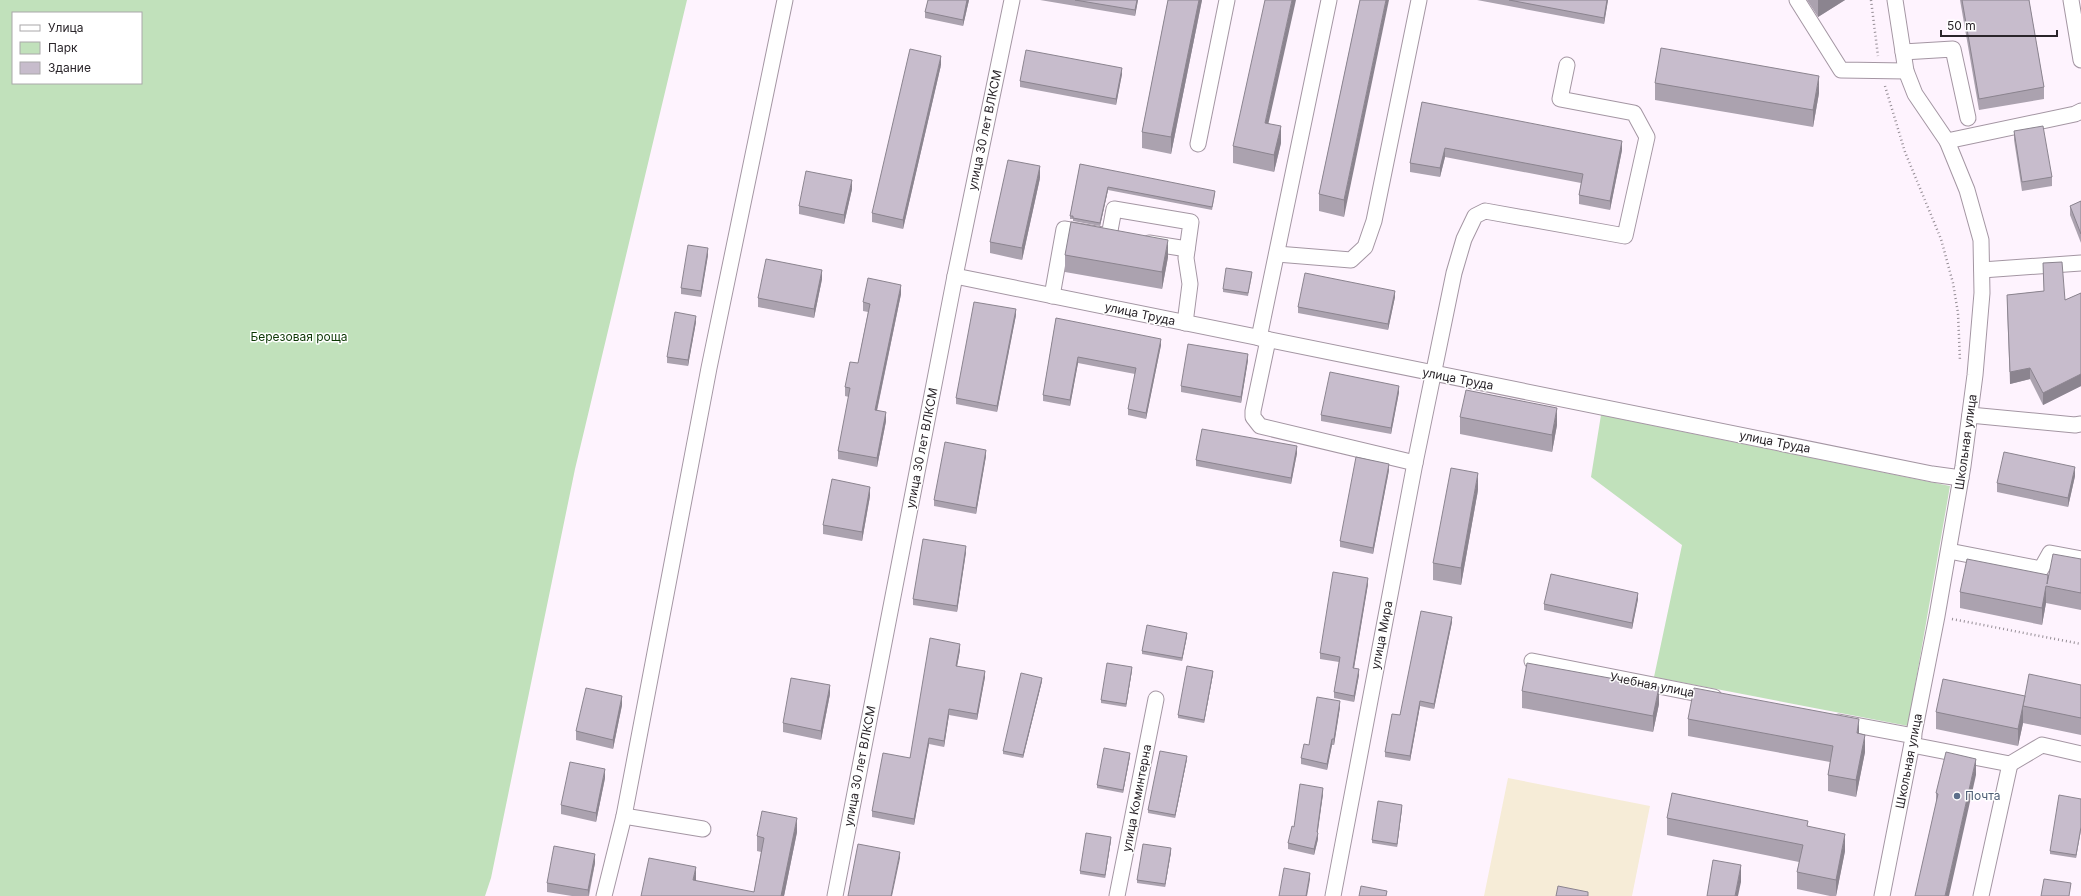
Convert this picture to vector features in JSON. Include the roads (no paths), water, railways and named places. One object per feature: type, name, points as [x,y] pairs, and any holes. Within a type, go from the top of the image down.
[{"type":"street","points":[[604,896],[624,816],[709,368],[785,0]]},
{"type":"street","name":"улица 30 лет ВЛКСМ","points":[[835,896],[955,276],[1012,0]]},
{"type":"street","points":[[1198,144],[1227,0]]},
{"type":"street","points":[[1329,0],[1277,254],[1253,411],[1254,417],[1260,426],[1415,463]]},
{"type":"street","points":[[1277,254],[1351,260],[1365,247],[1374,221],[1419,0]]},
{"type":"street","points":[[1797,0],[1841,70],[1906,71]]},
{"type":"street","name":"Школьная улица","points":[[1882,896],[1949,551],[1970,415],[1982,293],[1981,240],[1967,190],[1947,141],[1915,94],[1906,71],[1895,0]]},
{"type":"street","points":[[2071,0],[2081,60]]},
{"type":"street","points":[[1904,52],[1953,49],[1968,118]]},
{"type":"street","name":"улица Мира","points":[[1333,896],[1415,463],[1454,273],[1464,239],[1475,216],[1485,211],[1625,236],[1647,137],[1634,113],[1560,99],[1567,65]]},
{"type":"street","points":[[1947,141],[2075,114],[2081,111]]},
{"type":"street","points":[[1109,236],[1114,209],[1191,222],[1186,258],[1190,284],[1185,323]]},
{"type":"street","points":[[1052,296],[1064,229],[1187,249]]},
{"type":"street","points":[[1982,270],[2081,263]]},
{"type":"street","name":"улица Труда","points":[[955,276],[1434,374],[1924,472],[1961,478]]},
{"type":"street","points":[[1970,415],[2075,425],[2081,424]]},
{"type":"street","points":[[1949,551],[2041,569],[2050,553],[2081,559]]},
{"type":"street","name":"Учебная улица","points":[[1532,661],[1727,700]]},
{"type":"street","name":"улица Коминтерна","points":[[1117,896],[1156,699]]},
{"type":"street","points":[[1828,720],[2010,764],[2042,746],[2081,754]]},
{"type":"street","points":[[1981,896],[2010,764]]},
{"type":"street","points":[[624,816],[703,829]]},
{"type":"place","name":"Почта","points":[[1957,796]]},
{"type":"park label","name":"Березовая роща","points":[[299,337]]}]
